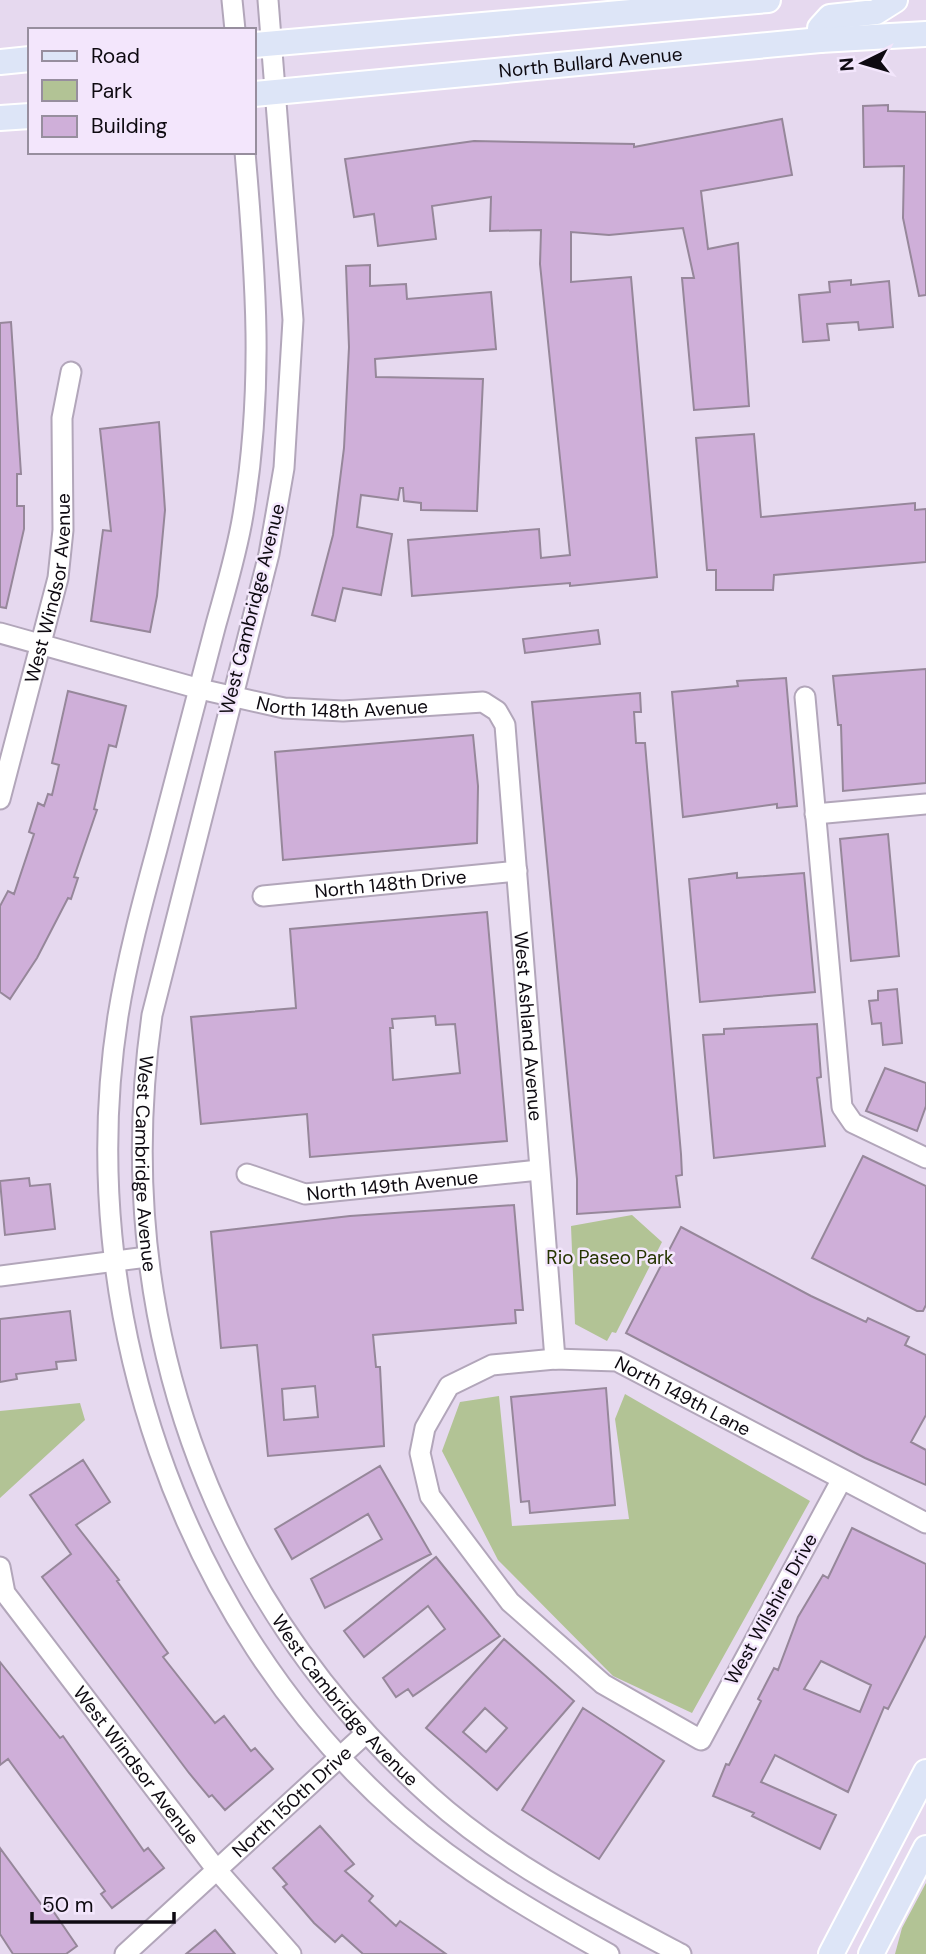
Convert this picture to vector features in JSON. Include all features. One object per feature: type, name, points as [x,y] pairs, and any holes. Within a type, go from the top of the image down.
[{"type":"main road","points":[[263,44],[768,0]]},
{"type":"main road","points":[[820,40],[820,28],[830,17],[876,12],[895,0]]},
{"type":"main road","name":"North Bullard Avenue","points":[[265,93],[820,40],[926,34]]},
{"type":"main road","points":[[0,62],[28,59]]},
{"type":"main road","points":[[0,118],[28,116]]},
{"type":"main road","points":[[831,1954],[926,1772]]},
{"type":"main road","points":[[872,1954],[926,1848]]},
{"type":"street","points":[[232,0],[235,28]]},
{"type":"street","name":"West Cambridge Avenue","points":[[268,0],[263,44],[265,93],[291,274],[291,396],[274,527],[152,1015],[142,1114],[142,1204],[157,1321],[185,1423],[228,1529],[287,1632],[365,1734],[431,1797],[506,1855],[681,1954]]},
{"type":"street","name":"West Cambridge Avenue","points":[[245,154],[257,295],[257,396],[242,522],[134,938],[112,1055],[107,1160],[114,1260],[130,1354],[146,1415],[209,1571],[279,1681],[340,1757],[394,1810],[457,1862],[533,1912],[609,1954]]},
{"type":"street","name":"West Windsor Avenue","points":[[0,799],[58,578],[63,530],[62,418],[71,372]]},
{"type":"street","name":"North 148th Avenue","points":[[0,633],[200,689],[284,708],[343,711],[483,702]]},
{"type":"street","points":[[805,697],[842,1107],[853,1123],[926,1158]]},
{"type":"street","name":"West Ashland Avenue","points":[[483,702],[497,711],[505,725],[555,1359]]},
{"type":"street","points":[[815,814],[926,804]]},
{"type":"street","name":"North 148th Drive","points":[[262,896],[517,872]]},
{"type":"street","name":"North 149th Avenue","points":[[247,1174],[305,1194],[539,1170]]},
{"type":"street","points":[[0,1276],[147,1257]]},
{"type":"street","name":"North 149th Lane","points":[[701,1740],[603,1684],[510,1602],[430,1496],[420,1453],[425,1429],[449,1386],[492,1365],[555,1359],[617,1361],[926,1523]]},
{"type":"street","name":"West Wilshire Drive","points":[[701,1740],[842,1479]]},
{"type":"street","name":"West Windsor Avenue","points":[[0,1567],[5,1593],[216,1869],[291,1954]]},
{"type":"street","name":"North 150th Drive","points":[[125,1954],[365,1734]]},
{"type":"green space","name":"Rio Paseo Park","points":[[632,1215],[662,1242],[616,1333],[612,1332],[607,1341],[575,1324],[571,1226]]},
{"type":"green space","points":[[625,1394],[810,1501],[692,1713],[613,1676],[498,1560],[442,1451],[460,1402],[499,1396],[512,1526],[629,1519],[615,1419]]},
{"type":"green space","points":[[80,1403],[85,1420],[0,1498],[0,1411]]},
{"type":"green space","points":[[926,1883],[926,1954],[895,1954],[902,1928]]},
{"type":"building","points":[[888,105],[888,111],[926,112],[926,295],[919,296],[903,218],[904,166],[864,167],[863,106]]},
{"type":"building","points":[[782,119],[792,175],[701,191],[708,249],[738,243],[749,406],[694,410],[682,278],[694,278],[683,228],[609,235],[571,232],[571,282],[631,277],[657,577],[570,586],[570,583],[412,596],[408,540],[539,529],[541,558],[570,555],[540,264],[541,230],[490,231],[491,197],[432,206],[436,239],[378,246],[374,214],[354,217],[345,159],[474,141],[634,144],[634,147]]},
{"type":"building","points":[[370,265],[370,286],[406,284],[407,299],[491,292],[496,349],[375,359],[376,377],[483,379],[477,511],[421,510],[421,503],[404,501],[403,488],[400,488],[398,500],[361,495],[357,527],[392,534],[381,595],[343,588],[335,621],[312,615],[333,535],[344,448],[349,347],[346,266]]},
{"type":"building","points":[[851,280],[851,285],[889,281],[893,327],[859,330],[858,322],[827,324],[829,340],[803,342],[799,295],[830,292],[829,282]]},
{"type":"building","points":[[11,322],[21,474],[17,474],[17,506],[24,506],[24,529],[6,608],[0,607],[0,323]]},
{"type":"building","points":[[159,422],[165,510],[157,596],[150,632],[91,621],[103,530],[111,531],[100,429]]},
{"type":"building","points":[[754,434],[761,517],[915,503],[915,510],[926,509],[926,562],[774,575],[773,590],[716,590],[716,570],[707,570],[696,438]]},
{"type":"building","points":[[598,630],[600,644],[525,653],[523,639]]},
{"type":"building","points":[[926,669],[926,783],[843,791],[841,725],[838,725],[833,676]]},
{"type":"building","points":[[786,678],[797,806],[777,808],[777,804],[683,817],[672,692],[738,686],[737,681]]},
{"type":"building","points":[[68,691],[126,706],[116,747],[109,745],[94,809],[97,810],[74,877],[78,878],[71,899],[68,898],[37,958],[10,999],[0,992],[0,906],[8,891],[14,894],[34,834],[29,832],[38,803],[44,806],[48,794],[52,795],[59,765],[52,763]]},
{"type":"building","points":[[640,693],[641,712],[634,712],[636,743],[645,743],[681,1154],[682,1175],[676,1176],[680,1207],[577,1214],[577,1179],[532,702]]},
{"type":"building","points":[[473,735],[478,786],[477,843],[283,860],[275,752]]},
{"type":"building","points":[[888,834],[899,956],[851,961],[840,839]]},
{"type":"building","points":[[737,873],[737,878],[804,873],[815,992],[700,1002],[689,879]]},
{"type":"building","points":[[487,912],[507,1141],[310,1157],[307,1114],[201,1124],[191,1017],[296,1008],[290,929]],"holes":[[[435,1016],[436,1025],[455,1024],[460,1073],[393,1080],[390,1028],[393,1028],[392,1019]]]},
{"type":"building","points":[[897,989],[902,1043],[883,1045],[881,1023],[872,1024],[869,1001],[878,1000],[878,991]]},
{"type":"building","points":[[817,1024],[821,1077],[817,1078],[825,1146],[714,1158],[703,1035],[724,1034],[724,1029]]},
{"type":"building","points":[[885,1068],[926,1083],[926,1106],[917,1131],[866,1111]]},
{"type":"building","points":[[863,1156],[926,1186],[926,1305],[923,1311],[917,1311],[812,1258]]},
{"type":"building","points":[[29,1178],[30,1186],[50,1184],[55,1229],[5,1235],[0,1181]]},
{"type":"building","points":[[514,1205],[523,1310],[515,1310],[516,1323],[373,1335],[376,1367],[380,1367],[384,1446],[268,1456],[257,1345],[221,1348],[211,1232],[350,1216]],"holes":[[[315,1386],[318,1417],[284,1420],[282,1389]]]},
{"type":"building","points":[[681,1227],[811,1296],[866,1322],[868,1318],[909,1337],[905,1345],[926,1355],[926,1415],[911,1442],[926,1450],[926,1485],[865,1458],[626,1333]]},
{"type":"building","points":[[70,1311],[76,1360],[56,1362],[57,1369],[16,1374],[17,1379],[0,1382],[0,1319]]},
{"type":"building","points":[[606,1388],[615,1505],[530,1513],[529,1501],[521,1502],[511,1397]]},
{"type":"building","points":[[83,1460],[110,1502],[76,1525],[119,1580],[117,1581],[168,1653],[163,1657],[215,1723],[224,1716],[251,1751],[255,1748],[273,1769],[225,1810],[212,1795],[209,1797],[189,1773],[42,1577],[71,1554],[30,1495]]},
{"type":"building","points":[[380,1466],[431,1554],[325,1608],[311,1579],[382,1539],[368,1514],[292,1559],[275,1529]]},
{"type":"building","points":[[852,1528],[926,1564],[926,1635],[888,1709],[884,1707],[848,1792],[775,1755],[761,1782],[836,1815],[820,1849],[752,1816],[754,1813],[713,1796],[726,1764],[729,1765],[761,1701],[758,1699],[774,1668],[778,1670],[798,1617],[823,1575],[828,1578]],"holes":[[[821,1661],[871,1685],[860,1712],[804,1689]]]},
{"type":"building","points":[[436,1557],[500,1636],[413,1696],[408,1689],[396,1697],[383,1678],[445,1629],[428,1606],[364,1657],[344,1631]]},
{"type":"building","points":[[504,1639],[574,1701],[497,1790],[426,1728]],"holes":[[[485,1708],[507,1728],[486,1752],[463,1732]]]},
{"type":"building","points":[[0,1662],[60,1738],[63,1736],[144,1851],[148,1848],[164,1868],[112,1908],[101,1894],[105,1891],[8,1759],[0,1765]]},
{"type":"building","points":[[583,1708],[664,1761],[599,1859],[522,1810]]},
{"type":"building","points":[[320,1826],[354,1864],[345,1871],[373,1896],[369,1901],[396,1926],[400,1921],[446,1954],[363,1954],[342,1935],[335,1942],[314,1923],[283,1887],[287,1884],[273,1868]]},
{"type":"building","points":[[0,1848],[44,1908],[49,1905],[77,1946],[66,1954],[13,1954],[0,1934]]},
{"type":"building","points":[[215,1930],[235,1954],[186,1954]]}]
